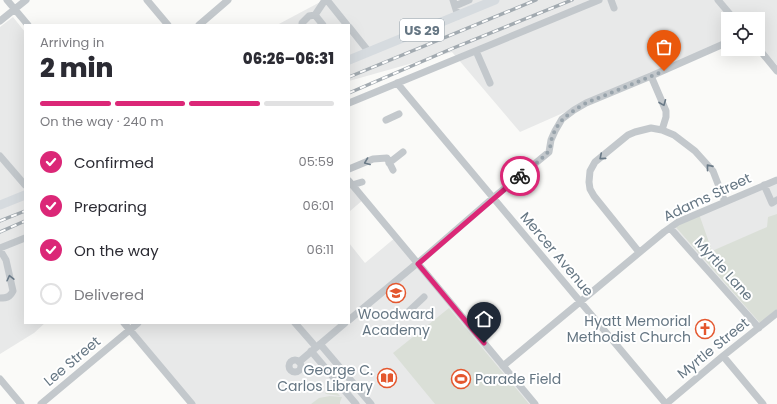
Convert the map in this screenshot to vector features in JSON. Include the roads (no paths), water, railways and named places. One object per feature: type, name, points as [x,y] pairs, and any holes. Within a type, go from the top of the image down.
[{"type":"main road","name":"US 29","points":[[350,60],[458,16],[483,2],[495,0]]},
{"type":"main road","points":[[0,205],[24,195]]},
{"type":"street","points":[[7,0],[27,24]]},
{"type":"street","points":[[0,21],[26,0]]},
{"type":"street","points":[[147,0],[167,24]]},
{"type":"street","points":[[200,24],[228,0]]},
{"type":"street","points":[[302,24],[309,16],[315,15],[326,0],[346,24]]},
{"type":"street","points":[[458,16],[454,3],[469,0]]},
{"type":"street","points":[[350,104],[476,51],[494,47],[599,0]]},
{"type":"street","points":[[611,0],[614,8]]},
{"type":"street","points":[[718,0],[728,12]]},
{"type":"street","points":[[315,15],[322,24]]},
{"type":"street","points":[[350,28],[370,52]]},
{"type":"street","points":[[350,319],[389,291],[416,264],[549,152],[551,140],[562,119],[574,110],[586,103],[721,45]]},
{"type":"street","points":[[476,51],[490,83]]},
{"type":"street","points":[[765,56],[777,71]]},
{"type":"street","points":[[652,76],[666,111],[666,117],[662,130]]},
{"type":"street","name":"Mercer Avenue","points":[[397,83],[666,404]]},
{"type":"street","points":[[386,120],[399,114]]},
{"type":"street","points":[[639,252],[594,196],[590,189],[589,182],[590,171],[595,162],[628,135],[651,128],[662,130],[674,135],[695,151],[713,171],[725,202]]},
{"type":"street","points":[[350,169],[373,159],[387,158],[391,167],[403,152]]},
{"type":"street","points":[[0,156],[24,184]]},
{"type":"street","points":[[10,179],[17,176]]},
{"type":"street","name":"Adams Street","points":[[503,366],[639,252],[678,222],[777,180]]},
{"type":"street","points":[[351,183],[362,182]]},
{"type":"street","points":[[351,183],[416,264],[535,404]]},
{"type":"street","points":[[764,185],[772,202],[777,200]]},
{"type":"street","name":"Myrtle Lane","points":[[670,228],[759,328]]},
{"type":"street","points":[[0,298],[7,298],[13,291],[6,260],[0,249],[24,238]]},
{"type":"street","points":[[408,312],[424,297]]},
{"type":"street","name":"Myrtle Street","points":[[666,404],[723,356],[777,314]]},
{"type":"street","points":[[125,324],[192,404]]},
{"type":"street","name":"Lee Street","points":[[41,404],[137,324]]},
{"type":"street","points":[[297,324],[356,404]]},
{"type":"street","points":[[299,362],[344,324]]},
{"type":"street","points":[[316,348],[371,404]]},
{"type":"street","points":[[723,356],[763,404]]},
{"type":"street","points":[[0,379],[21,404]]},
{"type":"railway","points":[[350,77],[536,0]]},
{"type":"railway","points":[[350,93],[451,49],[572,0]]},
{"type":"railway","points":[[0,221],[24,211]]},
{"type":"railway","points":[[0,232],[24,221]]},
{"type":"place","name":"Woodward Academy","points":[[396,293]]},
{"type":"place","name":"Hyatt Memorial Methodist Church","points":[[705,329]]},
{"type":"place","name":"George C. Carlos Library","points":[[387,378]]},
{"type":"place","name":"Parade Field","points":[[461,379]]}]
